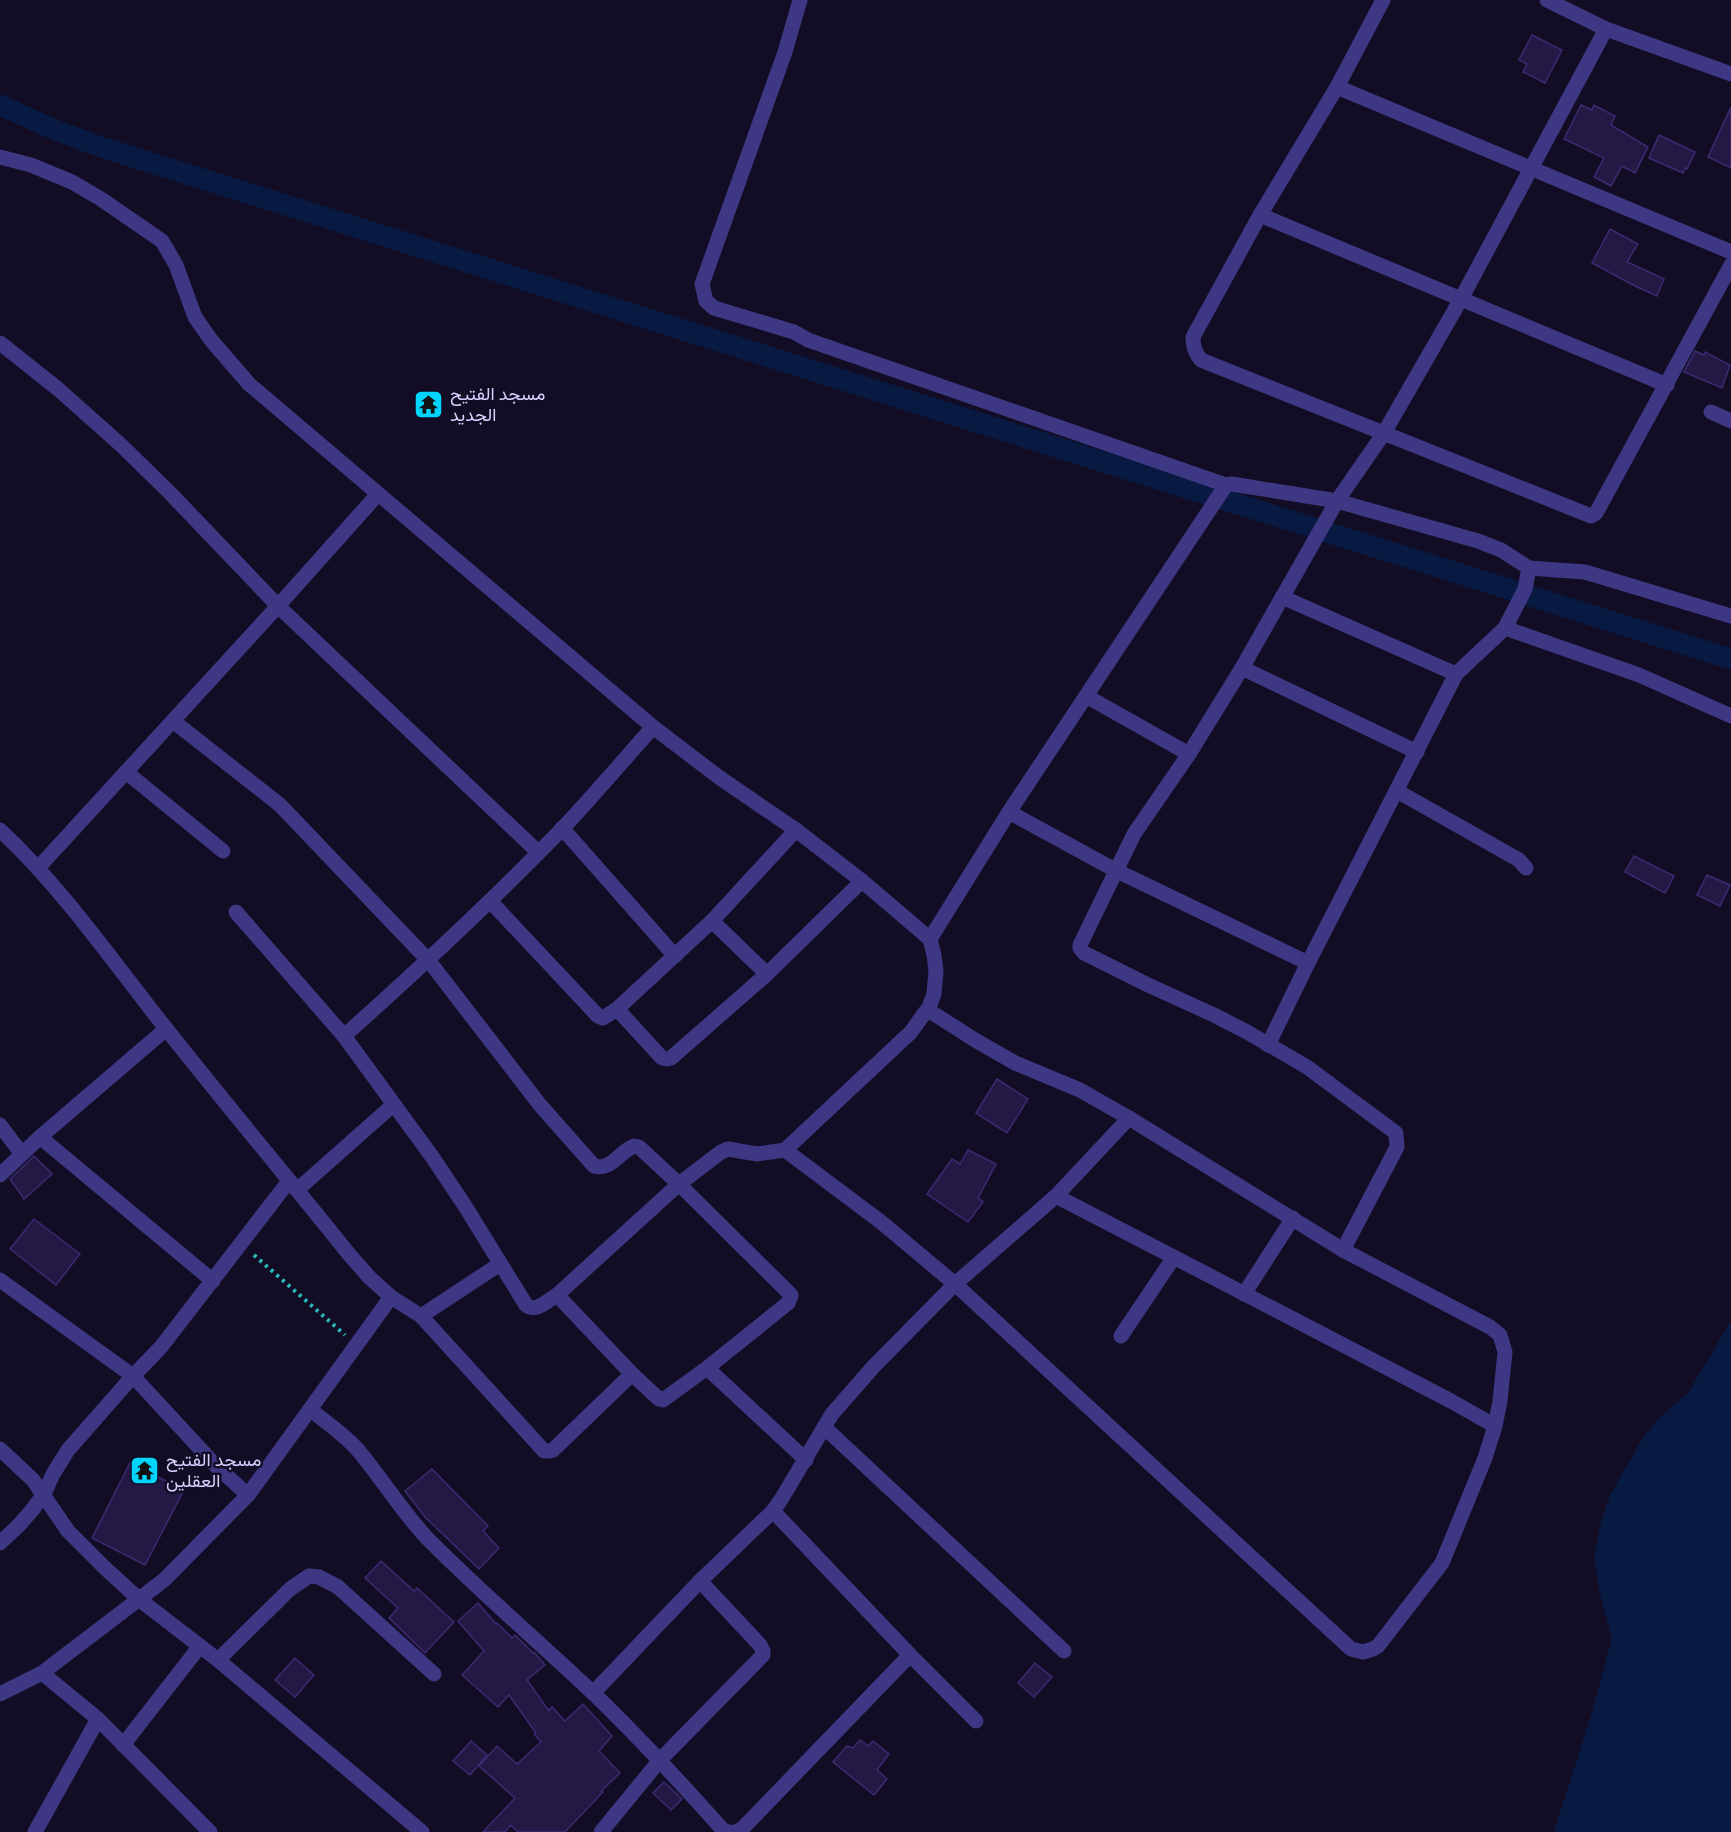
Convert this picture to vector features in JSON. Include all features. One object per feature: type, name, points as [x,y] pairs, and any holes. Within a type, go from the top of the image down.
[{"type":"street","points":[[800,0],[785,52],[702,284],[706,301],[714,308],[794,332],[808,340],[1226,485],[1232,484],[1337,501],[1478,541],[1501,550],[1529,568],[1585,573],[1731,616]]},
{"type":"street","points":[[1383,0],[1337,87],[1260,215],[1193,337],[1195,352],[1202,360],[1591,516],[1596,513],[1731,265]]},
{"type":"street","points":[[1547,0],[1606,29],[1731,74]]},
{"type":"street","points":[[1343,1250],[1397,1147],[1396,1133],[1307,1067],[1214,1015],[1081,951],[1080,945],[1134,834],[1189,754],[1242,668],[1337,501],[1384,433],[1461,298],[1606,29]]},
{"type":"street","points":[[1337,87],[1731,252]]},
{"type":"street","points":[[0,157],[30,165],[72,182],[162,241],[176,265],[195,317],[249,384],[653,727],[862,881],[930,939],[936,971],[934,994],[928,1010],[911,1032],[785,1150],[757,1154],[724,1150],[679,1184],[557,1295],[536,1308],[530,1308],[433,1158],[344,1036],[236,912]]},
{"type":"street","points":[[1260,215],[1667,385]]},
{"type":"street","points":[[0,343],[121,445],[278,606],[538,852]]},
{"type":"street","points":[[1711,412],[1731,421]]},
{"type":"street","points":[[930,939],[1009,812],[1226,485]]},
{"type":"street","points":[[38,868],[378,494]]},
{"type":"street","points":[[1268,1045],[1456,674],[1505,628],[1525,590],[1529,568]]},
{"type":"street","points":[[1282,597],[1456,674]]},
{"type":"street","points":[[1505,628],[1639,675],[1731,716]]},
{"type":"street","points":[[1242,668],[1417,752]]},
{"type":"street","points":[[1086,696],[1189,754]]},
{"type":"street","points":[[173,721],[280,805],[429,961],[540,1105],[594,1166],[602,1168],[628,1148],[634,1146],[639,1148],[679,1184],[791,1295],[788,1303],[663,1400],[659,1399],[632,1374],[557,1295]]},
{"type":"street","points":[[344,1036],[429,961],[490,901],[562,828],[653,727]]},
{"type":"street","points":[[126,772],[223,851]]},
{"type":"street","points":[[1396,791],[1519,860],[1526,868]]},
{"type":"street","points":[[1009,812],[1115,870],[1308,963]]},
{"type":"street","points":[[562,828],[675,956]]},
{"type":"street","points":[[0,830],[38,868],[66,901],[166,1029],[355,1261],[391,1297],[421,1317],[544,1450],[553,1450],[632,1374]]},
{"type":"street","points":[[490,901],[598,1016],[603,1018],[617,1009],[712,921],[796,831]]},
{"type":"street","points":[[617,1009],[662,1058],[671,1058],[767,974],[862,881]]},
{"type":"street","points":[[712,921],[767,974]]},
{"type":"street","points":[[785,1150],[881,1222],[955,1284],[1351,1649],[1368,1651],[1378,1646],[1442,1563],[1485,1458],[1496,1426],[1506,1352],[1500,1335],[1491,1327],[1343,1250],[1080,1090],[1005,1057],[928,1010]]},
{"type":"street","points":[[0,1175],[40,1137],[166,1029]]},
{"type":"street","points":[[0,1543],[20,1524],[44,1494],[52,1474],[68,1450],[161,1347],[242,1244],[293,1185],[393,1105]]},
{"type":"street","points":[[592,1693],[700,1581],[773,1511],[824,1427],[847,1395],[881,1358],[955,1284],[1056,1196],[1129,1118]]},
{"type":"street","points":[[0,1125],[22,1154]]},
{"type":"street","points":[[40,1137],[213,1281]]},
{"type":"street","points":[[1056,1196],[1496,1426]]},
{"type":"street","points":[[1244,1294],[1293,1218]]},
{"type":"street","points":[[1121,1336],[1174,1257]]},
{"type":"street","points":[[421,1317],[500,1264]]},
{"type":"street","points":[[0,1280],[133,1376],[217,1467],[248,1495]]},
{"type":"street","points":[[0,1694],[42,1673],[140,1600],[184,1561],[248,1495],[391,1297]]},
{"type":"street","points":[[707,1368],[806,1460]]},
{"type":"street","points":[[311,1410],[349,1441],[361,1454],[392,1498],[427,1537],[592,1693],[660,1760],[723,1830],[729,1832]]},
{"type":"street","points":[[824,1427],[1064,1651]]},
{"type":"street","points":[[0,1449],[33,1479],[75,1539],[140,1600],[218,1660],[422,1832]]},
{"type":"street","points":[[773,1511],[976,1721]]},
{"type":"street","points":[[218,1660],[290,1589],[309,1576],[319,1577],[338,1587],[434,1674]]},
{"type":"street","points":[[601,1832],[660,1760],[763,1655],[764,1651],[760,1645],[700,1581]]},
{"type":"street","points":[[123,1745],[200,1646]]},
{"type":"street","points":[[735,1832],[742,1829],[910,1655]]},
{"type":"street","points":[[42,1673],[98,1719],[210,1832]]},
{"type":"street","points":[[34,1832],[98,1719]]},
{"type":"path","points":[[242,1244],[356,1345]]},
{"type":"water","points":[[1731,1321],[1731,1832],[1554,1832],[1592,1712],[1612,1638],[1600,1594],[1594,1556],[1601,1522],[1611,1493],[1643,1438],[1659,1418],[1688,1393]]},
{"type":"building","points":[[1532,35],[1562,50],[1545,83],[1523,72],[1527,64],[1519,60]]},
{"type":"building","points":[[1581,105],[1592,110],[1594,105],[1615,116],[1611,125],[1648,147],[1635,173],[1622,166],[1611,186],[1594,177],[1604,158],[1564,139]]},
{"type":"building","points":[[1731,107],[1731,168],[1708,157]]},
{"type":"building","points":[[1659,135],[1695,152],[1683,173],[1649,158]]},
{"type":"building","points":[[1610,229],[1638,244],[1627,262],[1664,279],[1657,296],[1592,263]]},
{"type":"building","points":[[1695,351],[1704,355],[1705,352],[1730,365],[1722,388],[1684,372]]},
{"type":"building","points":[[1634,856],[1674,876],[1665,893],[1625,872]]},
{"type":"building","points":[[1707,875],[1730,885],[1720,906],[1697,895]]},
{"type":"building","points":[[997,1079],[1028,1099],[1007,1133],[976,1113]]},
{"type":"building","points":[[968,1150],[996,1164],[978,1198],[983,1202],[968,1222],[927,1194],[952,1159],[960,1164]]},
{"type":"building","points":[[34,1156],[52,1174],[24,1199],[10,1179]]},
{"type":"building","points":[[34,1219],[80,1254],[56,1285],[10,1249]]},
{"type":"building","points":[[130,1463],[184,1490],[145,1565],[92,1538]]},
{"type":"building","points":[[432,1469],[488,1526],[483,1531],[499,1548],[479,1569],[425,1517],[405,1491]]},
{"type":"building","points":[[381,1561],[414,1591],[417,1588],[454,1622],[425,1653],[389,1618],[398,1608],[365,1578]]},
{"type":"building","points":[[478,1603],[496,1624],[512,1638],[515,1635],[545,1665],[527,1680],[549,1711],[552,1707],[565,1721],[583,1704],[612,1736],[599,1751],[620,1773],[565,1832],[518,1832],[511,1825],[505,1832],[483,1832],[515,1798],[479,1766],[497,1746],[517,1764],[541,1742],[509,1695],[498,1707],[462,1675],[484,1651],[458,1621]]},
{"type":"building","points":[[295,1658],[314,1675],[295,1697],[275,1680]]},
{"type":"building","points":[[1035,1663],[1052,1677],[1034,1697],[1018,1683]]},
{"type":"building","points":[[860,1740],[868,1746],[873,1741],[889,1754],[877,1770],[887,1779],[874,1795],[833,1762],[847,1746],[853,1748]]},
{"type":"building","points":[[471,1741],[487,1755],[470,1775],[453,1761]]},
{"type":"building","points":[[664,1782],[682,1799],[671,1810],[653,1793]]},
{"type":"waterway","points":[[0,105],[55,130],[104,148],[1731,659]]},
{"type":"place","name":"مسجد الفتيح الجديد","points":[[429,404]]},
{"type":"place","name":"مسجد الفتيح العقلين","points":[[145,1470]]}]
